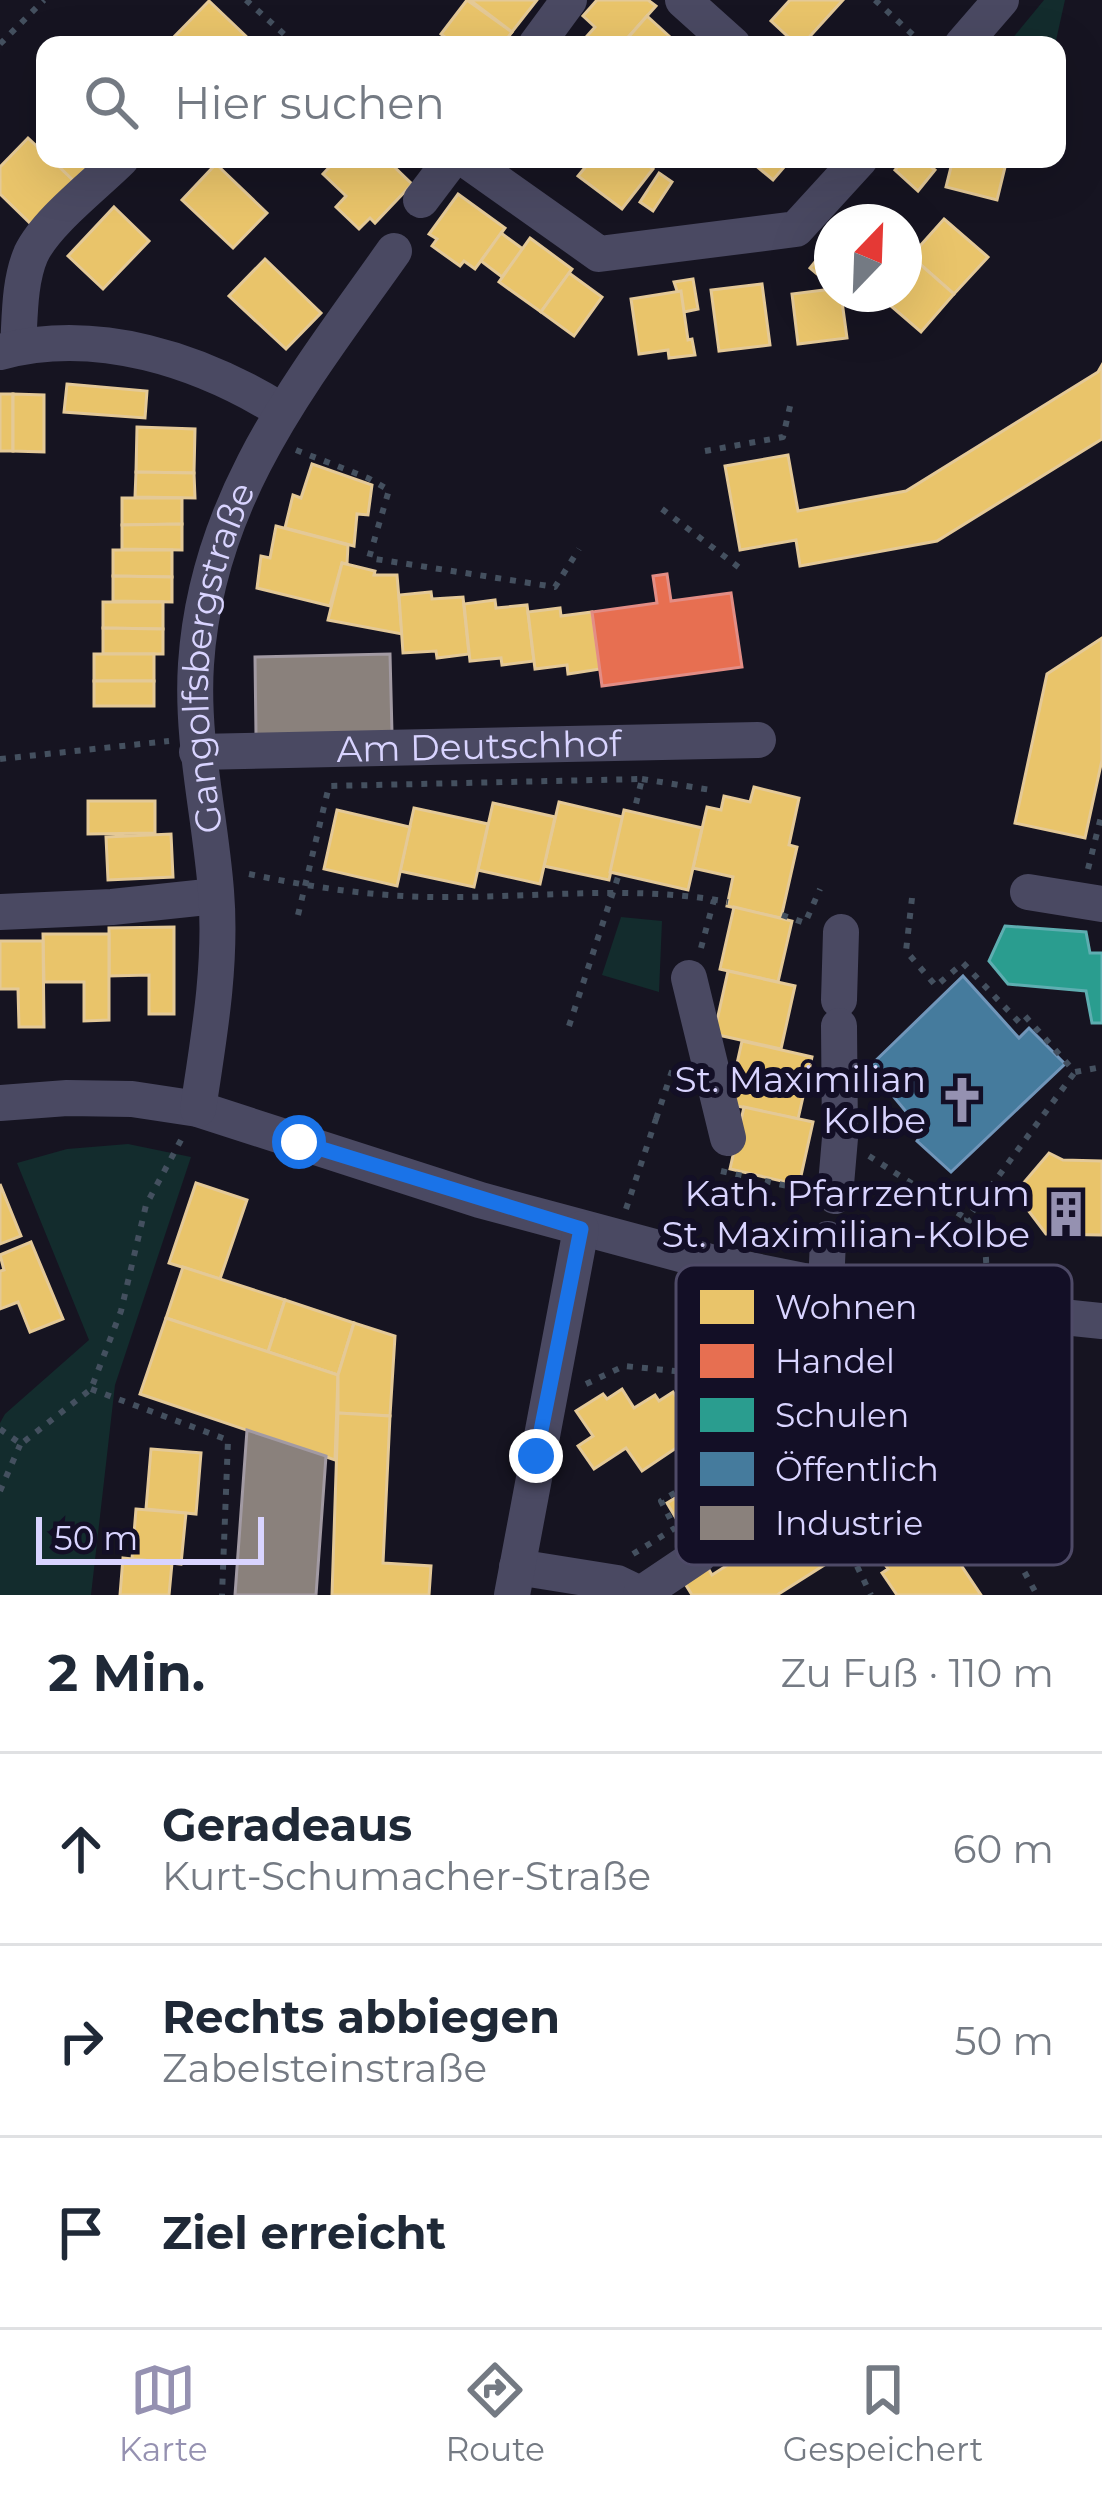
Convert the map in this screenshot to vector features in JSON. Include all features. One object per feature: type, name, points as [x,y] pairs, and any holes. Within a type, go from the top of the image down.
[{"type":"street","points":[[543,36],[569,0]]},
{"type":"street","points":[[682,0],[723,36]]},
{"type":"street","points":[[970,36],[1001,0]]},
{"type":"street","points":[[112,168],[32,252],[9,349],[60,343],[124,348],[189,363],[238,383],[274,423]]},
{"type":"street","points":[[421,200],[445,168]]},
{"type":"street","points":[[478,168],[599,254],[796,229],[852,168]]},
{"type":"street","name":"Gangolfsbergstraße","points":[[198,1109],[216,959],[215,881],[197,745],[196,661],[213,566],[244,478],[274,423],[394,251]]},
{"type":"street","name":"Am Deutschhof","points":[[197,745],[758,740]]},
{"type":"street","points":[[0,912],[112,907],[215,881]]},
{"type":"street","points":[[1028,892],[1090,902]]},
{"type":"street","points":[[838,1168],[841,932]]},
{"type":"street","points":[[688,967],[728,1138]]},
{"type":"street","points":[[0,1103],[132,1099],[198,1109],[581,1229],[730,1265]]},
{"type":"street","points":[[581,1229],[514,1581],[594,1578],[617,1582],[642,1595],[685,1565]]},
{"type":"street","points":[[827,1265],[828,1239]]},
{"type":"street","points":[[1072,1319],[1102,1321]]},
{"type":"path","points":[[0,44],[44,0]]},
{"type":"path","points":[[246,0],[286,36]]},
{"type":"path","points":[[875,0],[914,36]]},
{"type":"path","points":[[705,451],[783,436],[791,402]]},
{"type":"path","points":[[274,423],[389,490],[369,558],[555,586],[579,549]]},
{"type":"path","points":[[662,509],[745,572]]},
{"type":"path","points":[[0,759],[197,745]]},
{"type":"path","points":[[634,812],[641,779]]},
{"type":"path","points":[[298,915],[329,786],[641,779],[711,790]]},
{"type":"path","points":[[1090,902],[1102,813]]},
{"type":"path","points":[[569,1026],[619,874]]},
{"type":"path","points":[[215,881],[352,894],[682,893],[728,902]]},
{"type":"path","points":[[782,915],[805,923],[820,889]]},
{"type":"path","points":[[913,898],[906,951],[936,986],[963,963],[1019,1022],[1024,1016],[1075,1072]]},
{"type":"path","points":[[688,967],[700,952],[714,900]]},
{"type":"path","points":[[628,1200],[652,1117],[677,1059]]},
{"type":"path","points":[[968,1219],[1075,1072],[1102,1067]]},
{"type":"path","points":[[0,1491],[21,1444],[92,1389],[121,1311],[146,1205],[198,1109]]},
{"type":"path","points":[[728,1138],[720,1173],[807,1190],[838,1168],[968,1219],[985,1240],[985,1265]]},
{"type":"path","points":[[545,1405],[624,1366],[676,1371]]},
{"type":"path","points":[[92,1389],[228,1440],[222,1595]]},
{"type":"path","points":[[0,1430],[21,1444]]},
{"type":"path","points":[[594,1578],[675,1528],[661,1501],[676,1492]]},
{"type":"path","points":[[856,1565],[871,1595]]},
{"type":"path","points":[[1021,1565],[1037,1595]]},
{"type":"green space","points":[[1044,0],[1065,0],[1057,36],[1014,36]]},
{"type":"green space","points":[[621,917],[662,921],[659,992],[602,975]]},
{"type":"green space","points":[[128,1144],[191,1157],[115,1385],[91,1595],[0,1595],[0,1423],[89,1340],[17,1163],[67,1149]]},
{"type":"building: Wohnen","points":[[467,0],[512,32],[509,36],[441,34]]},
{"type":"building: Wohnen","points":[[470,0],[537,0],[512,32]]},
{"type":"building: Wohnen","points":[[597,0],[648,0],[656,6],[629,36],[587,36],[595,27],[583,16]]},
{"type":"building: Wohnen","points":[[790,0],[843,0],[810,36],[787,36],[771,21]]},
{"type":"building: Wohnen","points":[[209,1],[246,36],[175,36]]},
{"type":"building: Wohnen","points":[[647,16],[669,36],[630,36]]},
{"type":"building: Wohnen","points":[[28,138],[36,146],[36,168],[60,168],[74,181],[32,225],[0,194],[0,167]]},
{"type":"building: Wohnen","points":[[60,168],[86,168],[74,181]]},
{"type":"building: Wohnen","points":[[212,168],[220,168],[267,213],[233,248],[182,200]]},
{"type":"building: Wohnen","points":[[329,168],[395,168],[412,184],[375,223],[370,218],[359,229],[336,207],[346,196],[323,174]]},
{"type":"building: Wohnen","points":[[585,168],[653,169],[622,209],[578,176]]},
{"type":"building: Wohnen","points":[[759,168],[783,168],[773,180]]},
{"type":"building: Wohnen","points":[[933,168],[935,170],[918,191],[895,170]]},
{"type":"building: Wohnen","points":[[951,168],[1005,168],[997,200],[946,187]]},
{"type":"building: Wohnen","points":[[659,173],[672,182],[653,211],[640,202]]},
{"type":"building: Wohnen","points":[[458,194],[505,228],[475,269],[464,261],[460,266],[432,246],[437,239],[429,234]]},
{"type":"building: Wohnen","points":[[114,207],[149,241],[103,289],[68,256]]},
{"type":"building: Wohnen","points":[[944,219],[988,257],[954,294],[922,266],[922,244]]},
{"type":"building: Wohnen","points":[[501,233],[523,249],[502,277],[481,261]]},
{"type":"building: Wohnen","points":[[530,238],[572,269],[541,312],[499,282]]},
{"type":"building: Wohnen","points":[[265,259],[321,313],[286,349],[229,296]]},
{"type":"building: Wohnen","points":[[922,266],[954,294],[921,332],[898,312],[922,312]]},
{"type":"building: Wohnen","points":[[569,273],[602,297],[574,336],[541,312]]},
{"type":"building: Wohnen","points":[[693,279],[698,309],[684,312],[674,282]]},
{"type":"building: Wohnen","points":[[762,284],[770,345],[719,351],[711,290]]},
{"type":"building: Wohnen","points":[[681,291],[688,340],[692,339],[695,355],[669,358],[668,350],[639,354],[631,299]]},
{"type":"building: Wohnen","points":[[814,291],[814,312],[843,312],[847,338],[798,344],[792,294]]},
{"type":"building: Wohnen","points":[[1102,365],[1102,439],[937,541],[800,566],[796,540],[740,550],[725,466],[788,455],[798,511],[906,491],[1098,372]]},
{"type":"building: Wohnen","points":[[67,384],[147,391],[145,418],[64,412]]},
{"type":"building: Wohnen","points":[[0,394],[13,394],[13,451],[0,451]]},
{"type":"building: Wohnen","points":[[13,394],[44,395],[44,452],[13,451]]},
{"type":"building: Wohnen","points":[[137,427],[195,429],[194,473],[136,472]]},
{"type":"building: Wohnen","points":[[312,464],[372,485],[368,515],[357,514],[354,546],[285,528],[293,495],[301,498]]},
{"type":"building: Wohnen","points":[[136,472],[194,473],[195,498],[135,497]]},
{"type":"building: Wohnen","points":[[122,498],[182,498],[182,524],[122,525]]},
{"type":"building: Wohnen","points":[[182,524],[182,550],[122,549],[122,525]]},
{"type":"building: Wohnen","points":[[276,526],[348,545],[347,564],[342,563],[330,606],[257,588],[261,556],[270,558]]},
{"type":"building: Wohnen","points":[[113,550],[172,550],[172,577],[113,576]]},
{"type":"building: Wohnen","points":[[342,563],[375,571],[374,575],[397,575],[402,634],[328,620]]},
{"type":"building: Wohnen","points":[[113,576],[172,577],[172,602],[113,601]]},
{"type":"building: Wohnen","points":[[431,592],[432,599],[463,597],[469,654],[437,658],[436,651],[403,653],[399,595]]},
{"type":"building: Wohnen","points":[[495,600],[496,608],[527,605],[534,661],[502,665],[501,658],[470,661],[464,604]]},
{"type":"building: Wohnen","points":[[103,602],[163,602],[163,629],[103,628]]},
{"type":"building: Wohnen","points":[[560,608],[561,616],[592,612],[600,669],[568,674],[567,665],[535,669],[528,612]]},
{"type":"building: Wohnen","points":[[103,628],[163,629],[163,654],[103,654]]},
{"type":"building: Wohnen","points":[[1102,638],[1102,760],[1085,838],[1015,823],[1047,674]]},
{"type":"building: Wohnen","points":[[94,654],[154,654],[154,681],[94,681]]},
{"type":"building: Wohnen","points":[[94,681],[154,681],[154,706],[94,706]]},
{"type":"building: Wohnen","points":[[754,787],[799,798],[789,845],[797,847],[781,918],[727,906],[733,877],[693,868],[707,807],[721,810],[724,796],[750,802]]},
{"type":"building: Wohnen","points":[[88,801],[155,801],[155,833],[88,834]]},
{"type":"building: Wohnen","points":[[559,802],[623,817],[609,880],[544,866]]},
{"type":"building: Wohnen","points":[[493,803],[555,817],[540,884],[478,870]]},
{"type":"building: Wohnen","points":[[414,808],[488,824],[474,887],[400,871]]},
{"type":"building: Wohnen","points":[[337,810],[410,827],[397,886],[324,869]]},
{"type":"building: Wohnen","points":[[624,810],[702,828],[688,890],[610,872]]},
{"type":"building: Wohnen","points":[[171,834],[173,877],[108,880],[106,837]]},
{"type":"building: Wohnen","points":[[734,907],[792,921],[778,982],[720,969]]},
{"type":"building: Wohnen","points":[[174,927],[174,1014],[149,1014],[149,975],[109,976],[109,928]]},
{"type":"building: Wohnen","points":[[43,934],[109,934],[109,1020],[84,1021],[84,982],[44,982]]},
{"type":"building: Wohnen","points":[[0,941],[43,941],[44,1027],[19,1027],[18,989],[0,989]]},
{"type":"building: Wohnen","points":[[728,971],[795,986],[781,1049],[714,1034]]},
{"type":"building: Wohnen","points":[[742,1041],[812,1057],[798,1119],[728,1104]]},
{"type":"building: Wohnen","points":[[744,1107],[813,1122],[799,1185],[730,1169]]},
{"type":"building: Wohnen","name":"Kath. Pfarrzentrum St. Maximilian-Kolbe","points":[[1049,1153],[1063,1160],[1102,1161],[1102,1235],[1046,1234],[1015,1193]]},
{"type":"building: Wohnen","points":[[196,1183],[247,1200],[220,1279],[169,1263]]},
{"type":"building: Wohnen","points":[[0,1184],[21,1236],[0,1244]]},
{"type":"building: Wohnen","points":[[31,1242],[63,1319],[30,1332],[18,1302],[0,1309],[0,1271],[4,1270],[0,1255]]},
{"type":"building: Wohnen","points":[[183,1267],[285,1300],[268,1352],[166,1318]]},
{"type":"building: Wohnen","points":[[285,1300],[354,1323],[338,1375],[268,1352]]},
{"type":"building: Wohnen","points":[[166,1318],[338,1375],[335,1460],[140,1394]]},
{"type":"building: Wohnen","points":[[354,1323],[395,1336],[390,1416],[338,1413],[338,1375]]},
{"type":"building: Wohnen","points":[[622,1389],[634,1408],[655,1395],[659,1401],[673,1392],[676,1448],[642,1471],[626,1448],[594,1469],[578,1446],[593,1436],[576,1411],[603,1394],[607,1399]]},
{"type":"building: Wohnen","points":[[338,1413],[390,1416],[383,1563],[431,1566],[429,1595],[332,1595]]},
{"type":"building: Wohnen","points":[[151,1449],[201,1453],[196,1514],[146,1509]]},
{"type":"building: Wohnen","points":[[676,1497],[676,1518],[667,1503]]},
{"type":"building: Wohnen","points":[[136,1509],[186,1513],[181,1564],[132,1559]]},
{"type":"building: Wohnen","points":[[123,1558],[172,1563],[169,1595],[120,1595]]},
{"type":"building: Wohnen","points":[[702,1565],[712,1575],[728,1565],[824,1565],[777,1595],[692,1595],[681,1577]]},
{"type":"building: Wohnen","points":[[885,1565],[961,1565],[981,1595],[897,1595],[882,1573],[888,1569]]},
{"type":"building: Handel","points":[[667,574],[671,601],[731,593],[742,667],[602,686],[592,612],[657,603],[653,576]]},
{"type":"building: Schulen","points":[[1005,926],[1086,932],[1090,953],[1102,953],[1102,1023],[1092,1023],[1086,991],[1008,984],[989,961]]},
{"type":"building: Öffentlich","name":"St. Maximilian Kolbe","points":[[963,976],[1019,1038],[1029,1028],[1065,1064],[951,1172],[917,1141],[923,1132],[869,1067]]},
{"type":"building: Industrie","points":[[390,654],[392,733],[256,735],[255,657]]},
{"type":"building: Industrie","points":[[247,1430],[326,1456],[316,1595],[235,1595]]},
{"type":"place","name":"St. Maximilian Kolbe","points":[[962,1100]]},
{"type":"place","name":"Kath. Pfarrzentrum St. Maximilian-Kolbe","points":[[1066,1214]]},
{"type":"route","points":[[299,1142],[581,1229],[536,1456]]}]
